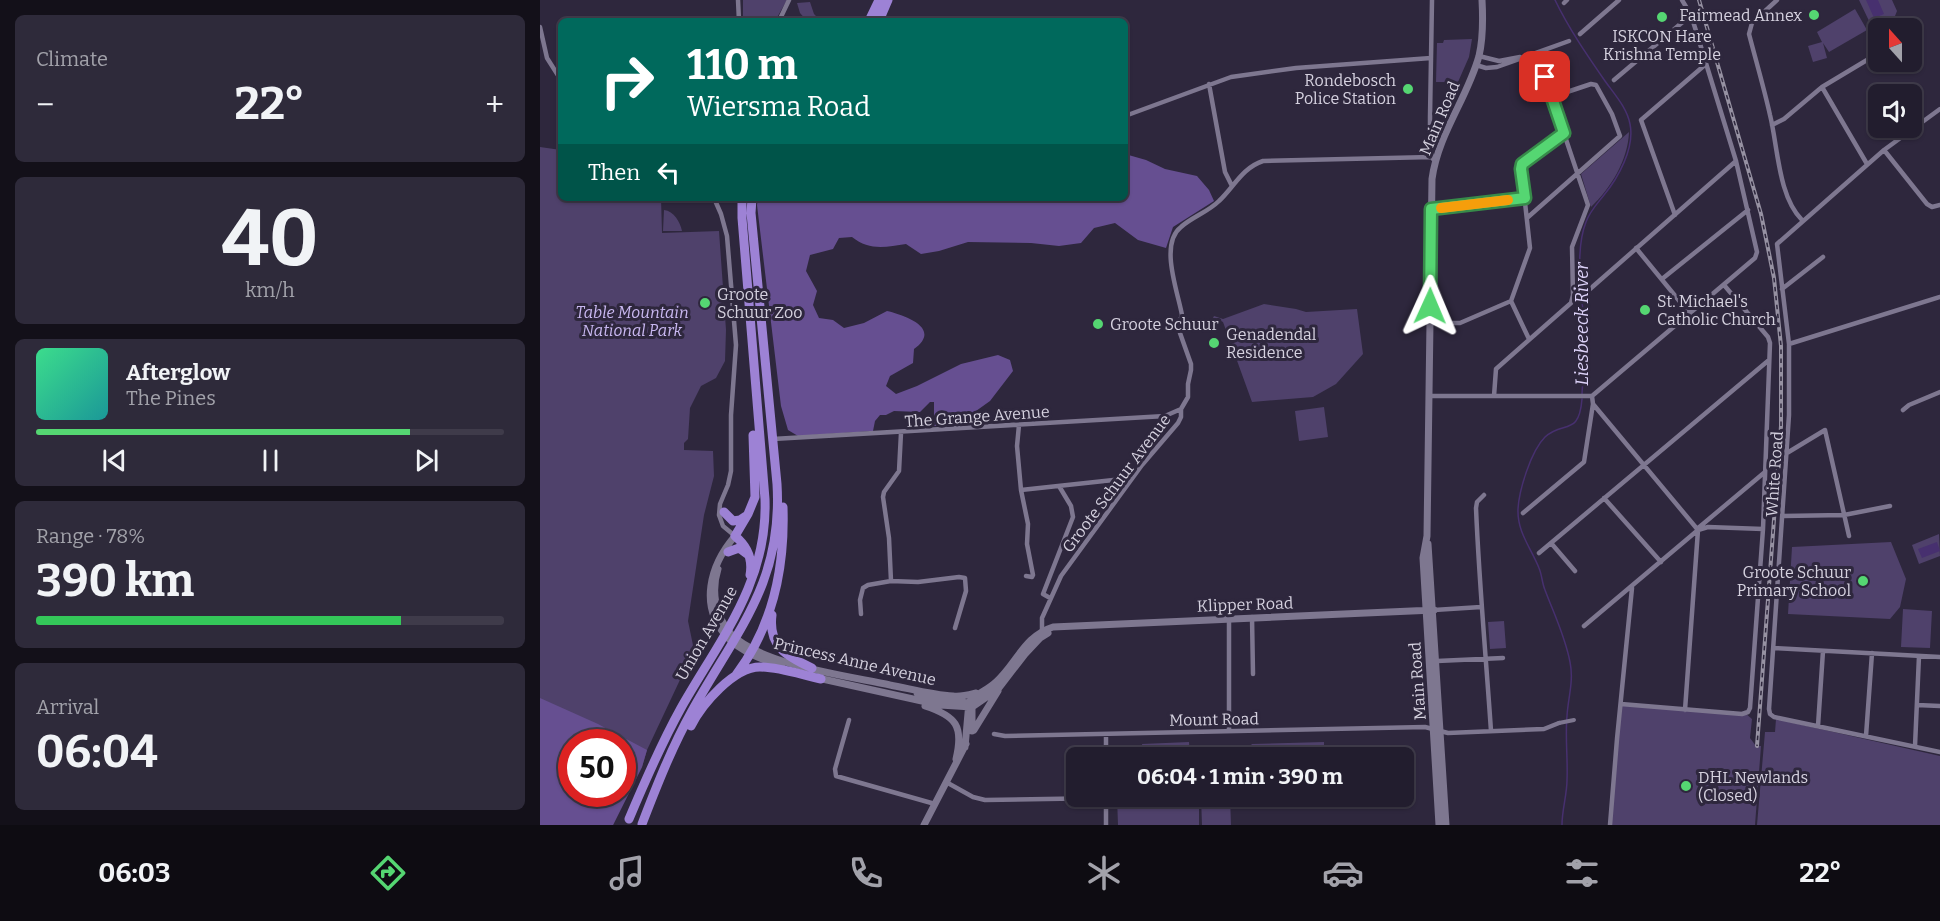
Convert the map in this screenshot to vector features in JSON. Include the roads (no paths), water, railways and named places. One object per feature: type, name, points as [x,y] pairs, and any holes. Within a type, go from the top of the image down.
[{"type":"highway","points":[[870,18],[879,0]]},
{"type":"highway","points":[[880,18],[888,0]]},
{"type":"highway","points":[[738,201],[742,218]]},
{"type":"highway","points":[[736,611],[750,573],[750,559],[747,548],[735,536],[748,514],[756,490],[754,379],[742,201]]},
{"type":"highway","points":[[752,201],[773,440],[780,470],[784,525],[782,554],[772,603],[771,625],[777,643],[790,657],[812,668]]},
{"type":"highway","name":"Union Avenue","points":[[629,819],[667,734],[716,650],[719,639],[756,570],[764,528],[765,500],[754,379]]},
{"type":"highway","name":"Union Avenue","points":[[642,824],[687,722],[747,620],[763,585],[775,542],[778,499],[773,440]]},
{"type":"highway","points":[[724,512],[733,521],[740,520],[748,514]]},
{"type":"highway","points":[[728,552],[741,548],[750,559]]},
{"type":"highway","points":[[652,799],[698,714],[736,675],[752,650],[772,603]]},
{"type":"highway","points":[[736,675],[751,668],[764,667],[821,679]]},
{"type":"main road","name":"Main Road","points":[[1446,825],[1437,731],[1427,536],[1433,159],[1479,56],[1482,0]]},
{"type":"main road","name":"Princess Anne Avenue","points":[[735,536],[733,545],[718,568],[715,580],[716,604],[721,620],[729,632],[752,650],[782,666],[821,679],[950,707],[969,706]]},
{"type":"main road","name":"Princess Anne Avenue","points":[[735,536],[714,567],[710,583],[710,600],[715,616],[725,634],[734,643],[782,661],[901,687],[952,696],[981,692]]},
{"type":"main road","name":"Main Road","points":[[1430,611],[1437,661],[1439,825]]},
{"type":"main road","name":"Klipper Road","points":[[969,706],[981,692],[999,680],[1024,646],[1042,633],[1064,625],[1430,611]]},
{"type":"main road","name":"Klipper Road","points":[[969,706],[1002,684],[1042,633]]},
{"type":"main road","points":[[924,825],[964,747],[1002,684]]},
{"type":"main road","points":[[901,687],[931,698],[969,706]]},
{"type":"main road","points":[[910,698],[946,714],[954,721],[960,737],[954,767]]},
{"type":"main road","points":[[969,706],[973,721],[971,736]]},
{"type":"main road","points":[[964,747],[969,706]]},
{"type":"street","points":[[738,0],[739,18]]},
{"type":"street","points":[[780,18],[789,0]]},
{"type":"street","points":[[1432,0],[1430,117],[1433,159]]},
{"type":"street","points":[[1580,34],[1619,0]]},
{"type":"street","points":[[1429,396],[1589,396],[1755,258],[1757,254],[1736,161],[1691,15],[1682,0]]},
{"type":"street","points":[[1774,1],[1752,23],[1749,34],[1787,195],[1792,209],[1802,220],[1884,150],[1940,109]]},
{"type":"street","points":[[1614,80],[1691,15]]},
{"type":"street","points":[[540,27],[547,58],[558,76]]},
{"type":"street","points":[[1476,65],[1494,68],[1569,41]]},
{"type":"street","points":[[1494,396],[1496,369],[1568,307],[1572,299],[1572,247],[1588,205],[1537,52]]},
{"type":"street","points":[[1479,56],[1499,61],[1528,56]]},
{"type":"street","points":[[1128,115],[1231,77],[1278,70],[1431,58]]},
{"type":"street","points":[[1772,125],[1784,119],[1822,87],[1868,59]]},
{"type":"street","points":[[1675,215],[1641,120],[1706,64]]},
{"type":"street","points":[[1209,84],[1225,172],[1232,186]]},
{"type":"street","points":[[1527,218],[1620,135],[1612,114],[1596,85],[1591,84],[1552,97]]},
{"type":"street","points":[[1822,87],[1867,164]]},
{"type":"street","points":[[1529,339],[1511,301],[1530,248],[1521,169],[1522,164],[1564,133]]},
{"type":"street","points":[[1884,150],[1927,204],[1932,207],[1940,205]]},
{"type":"street","name":"Groote Schuur Avenue","points":[[1042,633],[1042,618],[1061,576],[1132,478],[1178,423],[1181,409],[1188,397],[1191,364],[1180,333],[1179,323],[1182,315],[1171,258],[1173,239],[1179,228],[1214,206],[1254,165],[1268,160],[1433,159]]},
{"type":"street","points":[[1590,289],[1736,161]]},
{"type":"street","points":[[1431,209],[1525,198]]},
{"type":"street","points":[[716,201],[722,214],[726,236],[735,337],[731,471],[720,504],[719,515],[723,526],[735,536]]},
{"type":"street","points":[[1662,279],[1748,210]]},
{"type":"street","name":"White Road","points":[[1802,220],[1782,237],[1776,246],[1789,344],[1788,453],[1770,714],[1774,717],[1818,726]]},
{"type":"street","points":[[1636,248],[1690,314]]},
{"type":"street","points":[[1782,289],[1823,257]]},
{"type":"street","points":[[1621,704],[1742,714],[1748,712],[1751,702],[1763,529],[1770,343],[1768,337],[1724,285]]},
{"type":"street","points":[[1789,344],[1940,297]]},
{"type":"street","points":[[1430,323],[1463,322],[1511,301]]},
{"type":"street","points":[[1539,553],[1769,359]]},
{"type":"street","points":[[1903,410],[1940,392]]},
{"type":"street","points":[[1589,396],[1593,404],[1697,529],[1685,710]]},
{"type":"street","points":[[1523,513],[1584,462],[1593,404]]},
{"type":"street","name":"The Grange Avenue","points":[[773,440],[1165,416],[1181,409]]},
{"type":"street","points":[[1018,425],[1017,446],[1022,490],[1027,510],[1027,544],[1033,574],[1032,577],[1026,576]]},
{"type":"street","points":[[1788,453],[1826,430],[1849,536]]},
{"type":"street","points":[[891,581],[890,538],[883,497],[899,471],[901,433]]},
{"type":"street","points":[[1584,626],[1632,588],[1765,472]]},
{"type":"street","points":[[1022,490],[1132,478]]},
{"type":"street","points":[[1050,598],[1042,594],[1073,517],[1071,506],[1059,486]]},
{"type":"street","points":[[725,492],[724,512],[735,536]]},
{"type":"street","points":[[1484,495],[1477,502],[1476,508],[1491,731]]},
{"type":"street","points":[[1604,498],[1661,562]]},
{"type":"street","points":[[1783,516],[1844,515],[1890,506]]},
{"type":"street","points":[[1697,529],[1708,527],[1763,529]]},
{"type":"street","points":[[1551,543],[1575,571]]},
{"type":"street","points":[[861,614],[860,600],[863,588],[868,585],[891,581],[918,582],[959,577],[965,578],[966,591],[956,628]]},
{"type":"street","points":[[1610,825],[1632,588]]},
{"type":"street","points":[[1430,611],[1481,607]]},
{"type":"street","points":[[1252,617],[1253,674]]},
{"type":"street","points":[[1229,618],[1229,730]]},
{"type":"street","points":[[1774,648],[1940,657]]},
{"type":"street","points":[[1823,651],[1818,726],[1940,752]]},
{"type":"street","points":[[1866,736],[1872,653]]},
{"type":"street","points":[[1915,746],[1919,656]]},
{"type":"street","points":[[1437,661],[1503,658]]},
{"type":"street","points":[[1917,705],[1940,706]]},
{"type":"street","points":[[849,720],[835,769],[836,776],[934,804]]},
{"type":"street","points":[[1559,723],[1574,720]]},
{"type":"street","name":"Mount Road","points":[[994,734],[1005,736],[1425,728],[1437,731],[1491,731],[1544,729],[1559,723]]},
{"type":"street","points":[[1106,734],[1106,747]]},
{"type":"street","points":[[946,782],[973,797],[985,800],[1066,798]]},
{"type":"street","points":[[1106,807],[1106,825]]},
{"type":"waterway","name":"Liesbeeck River","points":[[1555,0],[1578,42],[1623,107],[1631,133],[1628,153],[1620,171],[1590,214],[1582,235],[1580,280],[1585,340],[1582,394]]},
{"type":"waterway","name":"Liesbeeck River","points":[[1562,825],[1567,786],[1566,724],[1571,669],[1568,652],[1540,571],[1522,533],[1518,509],[1523,482],[1535,451],[1545,437],[1574,423],[1580,411],[1582,399]]},
{"type":"railway","points":[[1699,0],[1761,214],[1774,278],[1781,346],[1781,426],[1757,746]]},
{"type":"place","name":"Fairmead Annex","points":[[1814,15]]},
{"type":"place","name":"ISKCON Hare Krishna Temple","points":[[1662,17]]},
{"type":"place","name":"Rondebosch Police Station","points":[[1408,89]]},
{"type":"place","name":"Groote Schuur Zoo","points":[[705,303]]},
{"type":"place","name":"St. Michael's Catholic Church","points":[[1645,310]]},
{"type":"place","name":"Groote Schuur","points":[[1098,324]]},
{"type":"place","name":"Genadendal Residence","points":[[1214,343]]},
{"type":"place","name":"Groote Schuur Primary School","points":[[1863,581]]},
{"type":"place","name":"DHL Newlands (Closed)","points":[[1686,786]]},
{"type":"park label","name":"Table Mountain National Park","points":[[632,321]]}]
